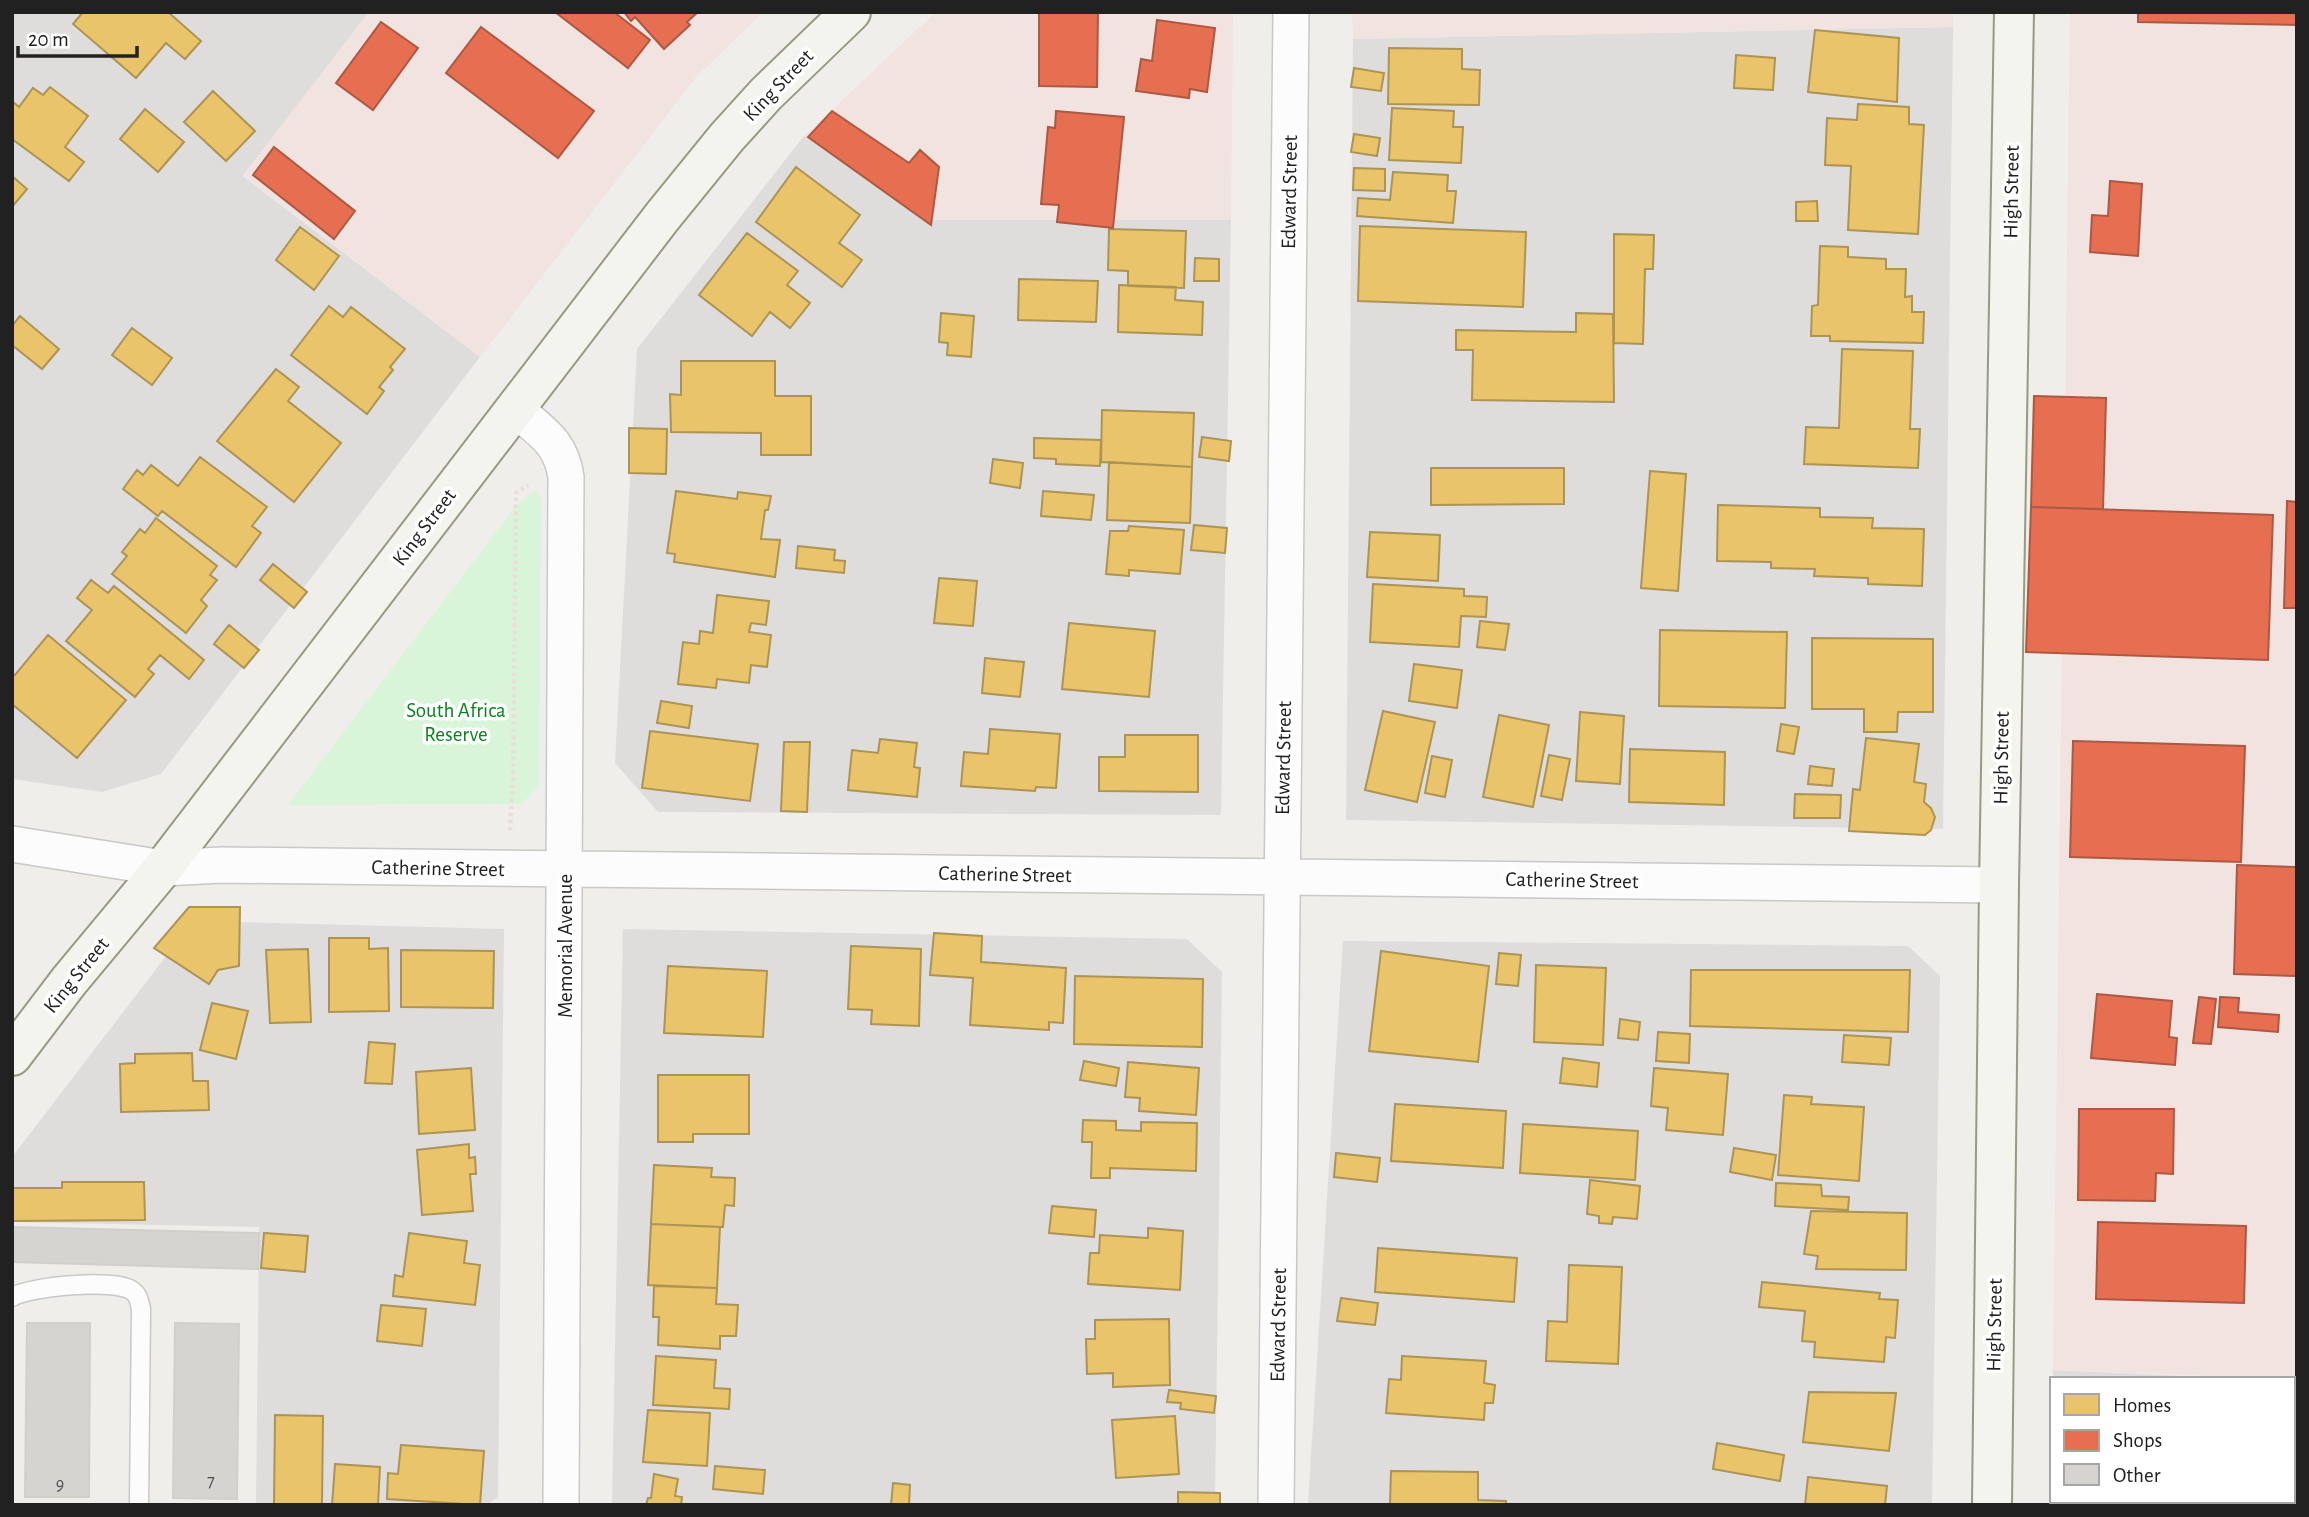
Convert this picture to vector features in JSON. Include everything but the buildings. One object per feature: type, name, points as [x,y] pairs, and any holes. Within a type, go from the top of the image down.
[{"type":"street","name":"King Street","points":[[12,1056],[69,981],[163,868],[662,217],[766,94],[851,12]]},
{"type":"street","name":"Edward Street","points":[[1276,1505],[1291,12]]},
{"type":"street","name":"High Street","points":[[1993,1505],[1999,885],[2014,12]]},
{"type":"street","name":"Memorial Avenue","points":[[514,408],[556,446],[564,463],[566,477],[561,1505]]},
{"type":"street","name":"Catherine Street","points":[[12,844],[163,868],[222,865],[1999,885]]},
{"type":"lane","points":[[12,1297],[50,1286],[114,1286],[129,1288],[138,1295],[141,1309],[139,1505]]},
{"type":"path","points":[[508,869],[513,779],[516,493],[530,484]]},
{"type":"shaded area","points":[[12,12],[369,12],[243,176],[480,357],[161,774],[102,792],[12,779]]},
{"type":"shaded area","points":[[369,12],[763,12],[697,76],[480,357],[243,175]]},
{"type":"shaded area","points":[[936,12],[1233,12],[1231,220],[931,220],[804,136]]},
{"type":"shaded area","points":[[1352,12],[1953,12],[1953,27],[1353,39]]},
{"type":"shaded area","points":[[2070,12],[2297,12],[2297,1381],[2295,1377],[2053,1370]]},
{"type":"shaded area","points":[[1953,27],[1943,829],[1346,820],[1353,39]]},
{"type":"shaded area","points":[[804,136],[931,220],[1231,220],[1221,815],[658,812],[615,763],[637,349]]},
{"type":"shaded area","points":[[193,921],[504,929],[498,1497],[487,1505],[256,1505],[259,1227],[12,1222],[12,1157]]},
{"type":"shaded area","points":[[623,929],[1187,939],[1222,972],[1215,1505],[612,1505]]},
{"type":"shaded area","points":[[1343,941],[1908,946],[1940,976],[1932,1505],[1308,1505]]},
{"type":"shaded area","points":[[2053,1370],[2205,1377],[2053,1377]]},
{"type":"shaded area","points":[[2297,1381],[2297,1505],[2052,1505],[2295,1503]]},
{"type":"green space","name":"South Africa Reserve","points":[[536,490],[541,499],[539,785],[522,804],[288,805],[519,502]]}]
